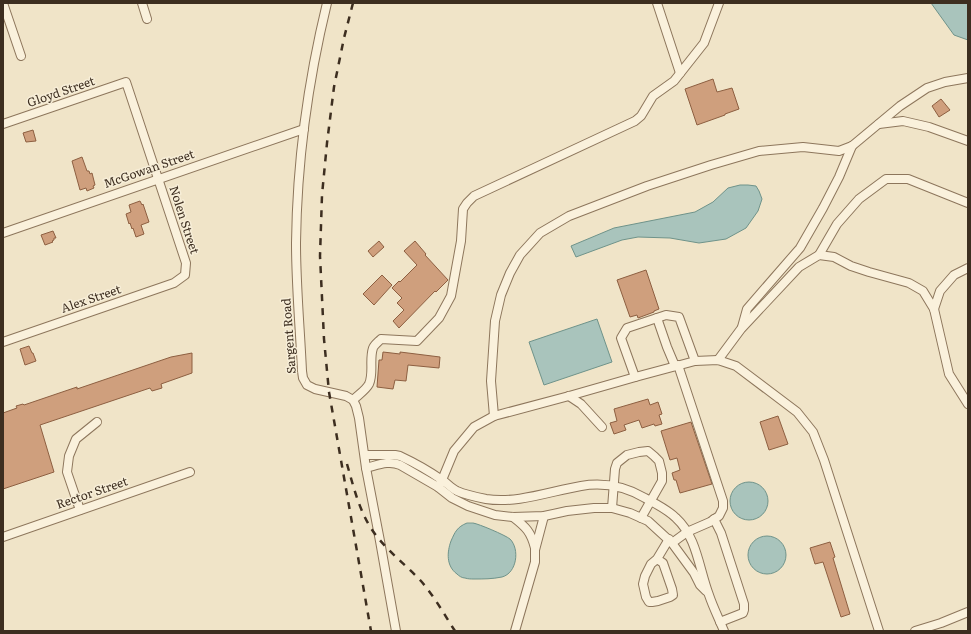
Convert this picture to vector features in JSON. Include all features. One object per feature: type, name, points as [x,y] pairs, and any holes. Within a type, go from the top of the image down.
[{"type":"street","points":[[3,3],[21,56]]},
{"type":"street","points":[[142,3],[147,19]]},
{"type":"street","name":"Sargent Road","points":[[327,3],[314,66],[304,129],[299,192],[296,244],[302,371],[303,378],[307,385],[316,389],[346,396],[353,400]]},
{"type":"street","points":[[657,3],[680,73]]},
{"type":"street","points":[[396,631],[366,468],[359,418],[353,400],[369,384],[370,362],[373,347],[381,339],[417,341],[439,318],[451,296],[460,248],[463,209],[474,196],[635,121],[641,116],[653,96],[674,81],[704,43],[719,3]]},
{"type":"street","points":[[494,416],[491,382],[496,321],[501,295],[510,273],[520,255],[540,233],[569,216],[647,186],[759,151],[803,147],[839,150],[852,146],[900,106],[926,88],[945,82],[968,78]]},
{"type":"street","name":"Gloyd Street","points":[[3,124],[126,82]]},
{"type":"street","name":"Nolen Street","points":[[126,82],[186,263],[185,275]]},
{"type":"street","points":[[879,124],[903,121],[929,127],[968,142]]},
{"type":"street","name":"McGowan Street","points":[[3,233],[304,129]]},
{"type":"street","points":[[741,329],[747,308],[800,248],[839,177],[852,146]]},
{"type":"street","points":[[718,360],[741,329],[799,267],[819,255],[837,224],[859,199],[886,179],[908,179],[968,203]]},
{"type":"street","points":[[819,255],[834,257],[869,272],[909,283],[922,291],[934,309],[949,374],[968,404]]},
{"type":"street","points":[[934,309],[940,291],[954,275],[968,268]]},
{"type":"street","name":"Alex Street","points":[[3,342],[174,283],[185,275]]},
{"type":"street","points":[[636,377],[621,338],[627,328],[666,315],[678,316],[695,361]]},
{"type":"street","points":[[657,318],[667,347],[677,366],[723,501],[723,508],[719,516],[670,541],[657,560],[651,564],[642,584],[649,602],[670,597],[673,594],[663,563],[657,560]]},
{"type":"street","points":[[440,484],[454,451],[474,427],[494,416],[695,361],[718,360],[736,366],[797,412],[813,432],[824,460],[879,631]]},
{"type":"street","points":[[569,396],[581,404],[602,427]]},
{"type":"street","points":[[80,510],[67,472],[69,456],[76,439],[97,422]]},
{"type":"street","points":[[612,508],[615,469],[618,463],[627,455],[639,452],[648,452],[659,461],[662,481],[641,518]]},
{"type":"street","points":[[365,455],[400,456],[440,484],[452,498],[468,506],[495,515],[514,517],[544,516],[594,508],[612,508],[630,513],[648,521],[670,541],[694,573],[700,585],[709,594]]},
{"type":"street","points":[[366,468],[389,462],[395,463],[455,490],[487,499],[504,500],[533,497],[562,489],[586,485],[614,486],[634,492],[665,509],[677,518],[687,532],[693,544],[709,594],[724,631]]},
{"type":"street","name":"Rector Street","points":[[3,537],[190,472]]},
{"type":"street","points":[[515,631],[535,562],[536,550],[544,516]]},
{"type":"street","points":[[514,517],[522,523],[532,536],[536,550]]},
{"type":"street","points":[[714,519],[721,533],[744,604],[743,613],[720,622]]},
{"type":"street","points":[[915,631],[941,623],[968,612]]},
{"type":"water","points":[[931,3],[968,3],[968,40],[954,35]]},
{"type":"water","points":[[740,185],[756,186],[762,199],[758,211],[746,228],[726,239],[699,243],[670,238],[638,237],[622,240],[576,257],[571,246],[614,228],[695,212],[713,202],[728,188]]},
{"type":"water","points":[[597,319],[612,362],[544,385],[529,342]]},
{"type":"water","points":[[745,482],[753,482],[763,487],[767,494],[767,508],[763,515],[753,520],[745,520],[735,515],[733,512],[730,505],[730,497],[735,487],[738,485]]},
{"type":"water","points":[[467,523],[481,525],[510,539],[513,543],[516,554],[514,566],[507,575],[495,578],[470,579],[463,578],[453,571],[448,559],[452,538],[461,526]]},
{"type":"water","points":[[763,536],[771,536],[781,541],[785,548],[785,562],[781,569],[771,574],[763,574],[753,569],[751,566],[748,559],[748,551],[753,541],[756,539]]},
{"type":"building","points":[[713,79],[717,92],[732,88],[739,109],[697,125],[685,89]]},
{"type":"building","points":[[941,99],[950,110],[939,117],[932,106]]},
{"type":"building","points":[[33,130],[36,141],[26,142],[23,133]]},
{"type":"building","points":[[82,157],[87,171],[89,171],[90,174],[92,173],[95,185],[93,186],[94,188],[87,191],[86,188],[80,190],[72,161]]},
{"type":"building","points":[[140,201],[142,205],[143,204],[149,222],[141,225],[144,234],[136,237],[133,228],[132,229],[130,223],[129,224],[126,214],[131,212],[129,205]]},
{"type":"building","points":[[53,231],[56,238],[54,238],[52,241],[53,242],[45,245],[41,235]]},
{"type":"building","points":[[379,241],[384,247],[373,257],[368,251]]},
{"type":"building","points":[[415,241],[426,254],[425,255],[448,280],[436,292],[435,291],[399,328],[393,321],[404,310],[397,303],[402,298],[392,288],[417,265],[404,251]]},
{"type":"building","points":[[646,270],[659,309],[638,318],[637,315],[630,317],[617,280]]},
{"type":"building","points":[[382,275],[392,285],[374,305],[363,294]]},
{"type":"building","points":[[29,346],[36,361],[25,365],[20,349]]},
{"type":"building","points":[[383,352],[400,354],[400,352],[440,357],[439,368],[408,365],[406,381],[395,380],[393,389],[377,387],[379,360],[382,360]]},
{"type":"building","points":[[192,353],[192,373],[161,384],[162,388],[152,391],[150,388],[40,425],[54,472],[3,489],[3,413],[17,408],[16,406],[24,405],[77,387],[77,389],[171,357]]},
{"type":"building","points":[[648,399],[650,405],[658,402],[662,414],[659,415],[662,424],[655,426],[654,424],[642,428],[639,420],[624,425],[626,430],[614,434],[610,423],[617,421],[614,409]]},
{"type":"building","points":[[778,416],[788,444],[769,450],[760,422]]},
{"type":"building","points":[[691,422],[712,484],[680,493],[672,473],[680,470],[677,458],[670,460],[661,431]]},
{"type":"building","points":[[830,542],[835,557],[833,558],[850,614],[841,617],[823,562],[815,564],[810,548]]},
{"type":"railway","points":[[353,3],[334,87],[322,195],[320,256],[324,339],[329,392],[371,631]]},
{"type":"railway","points":[[347,464],[359,503],[365,518],[374,533],[426,587],[455,631]]}]
